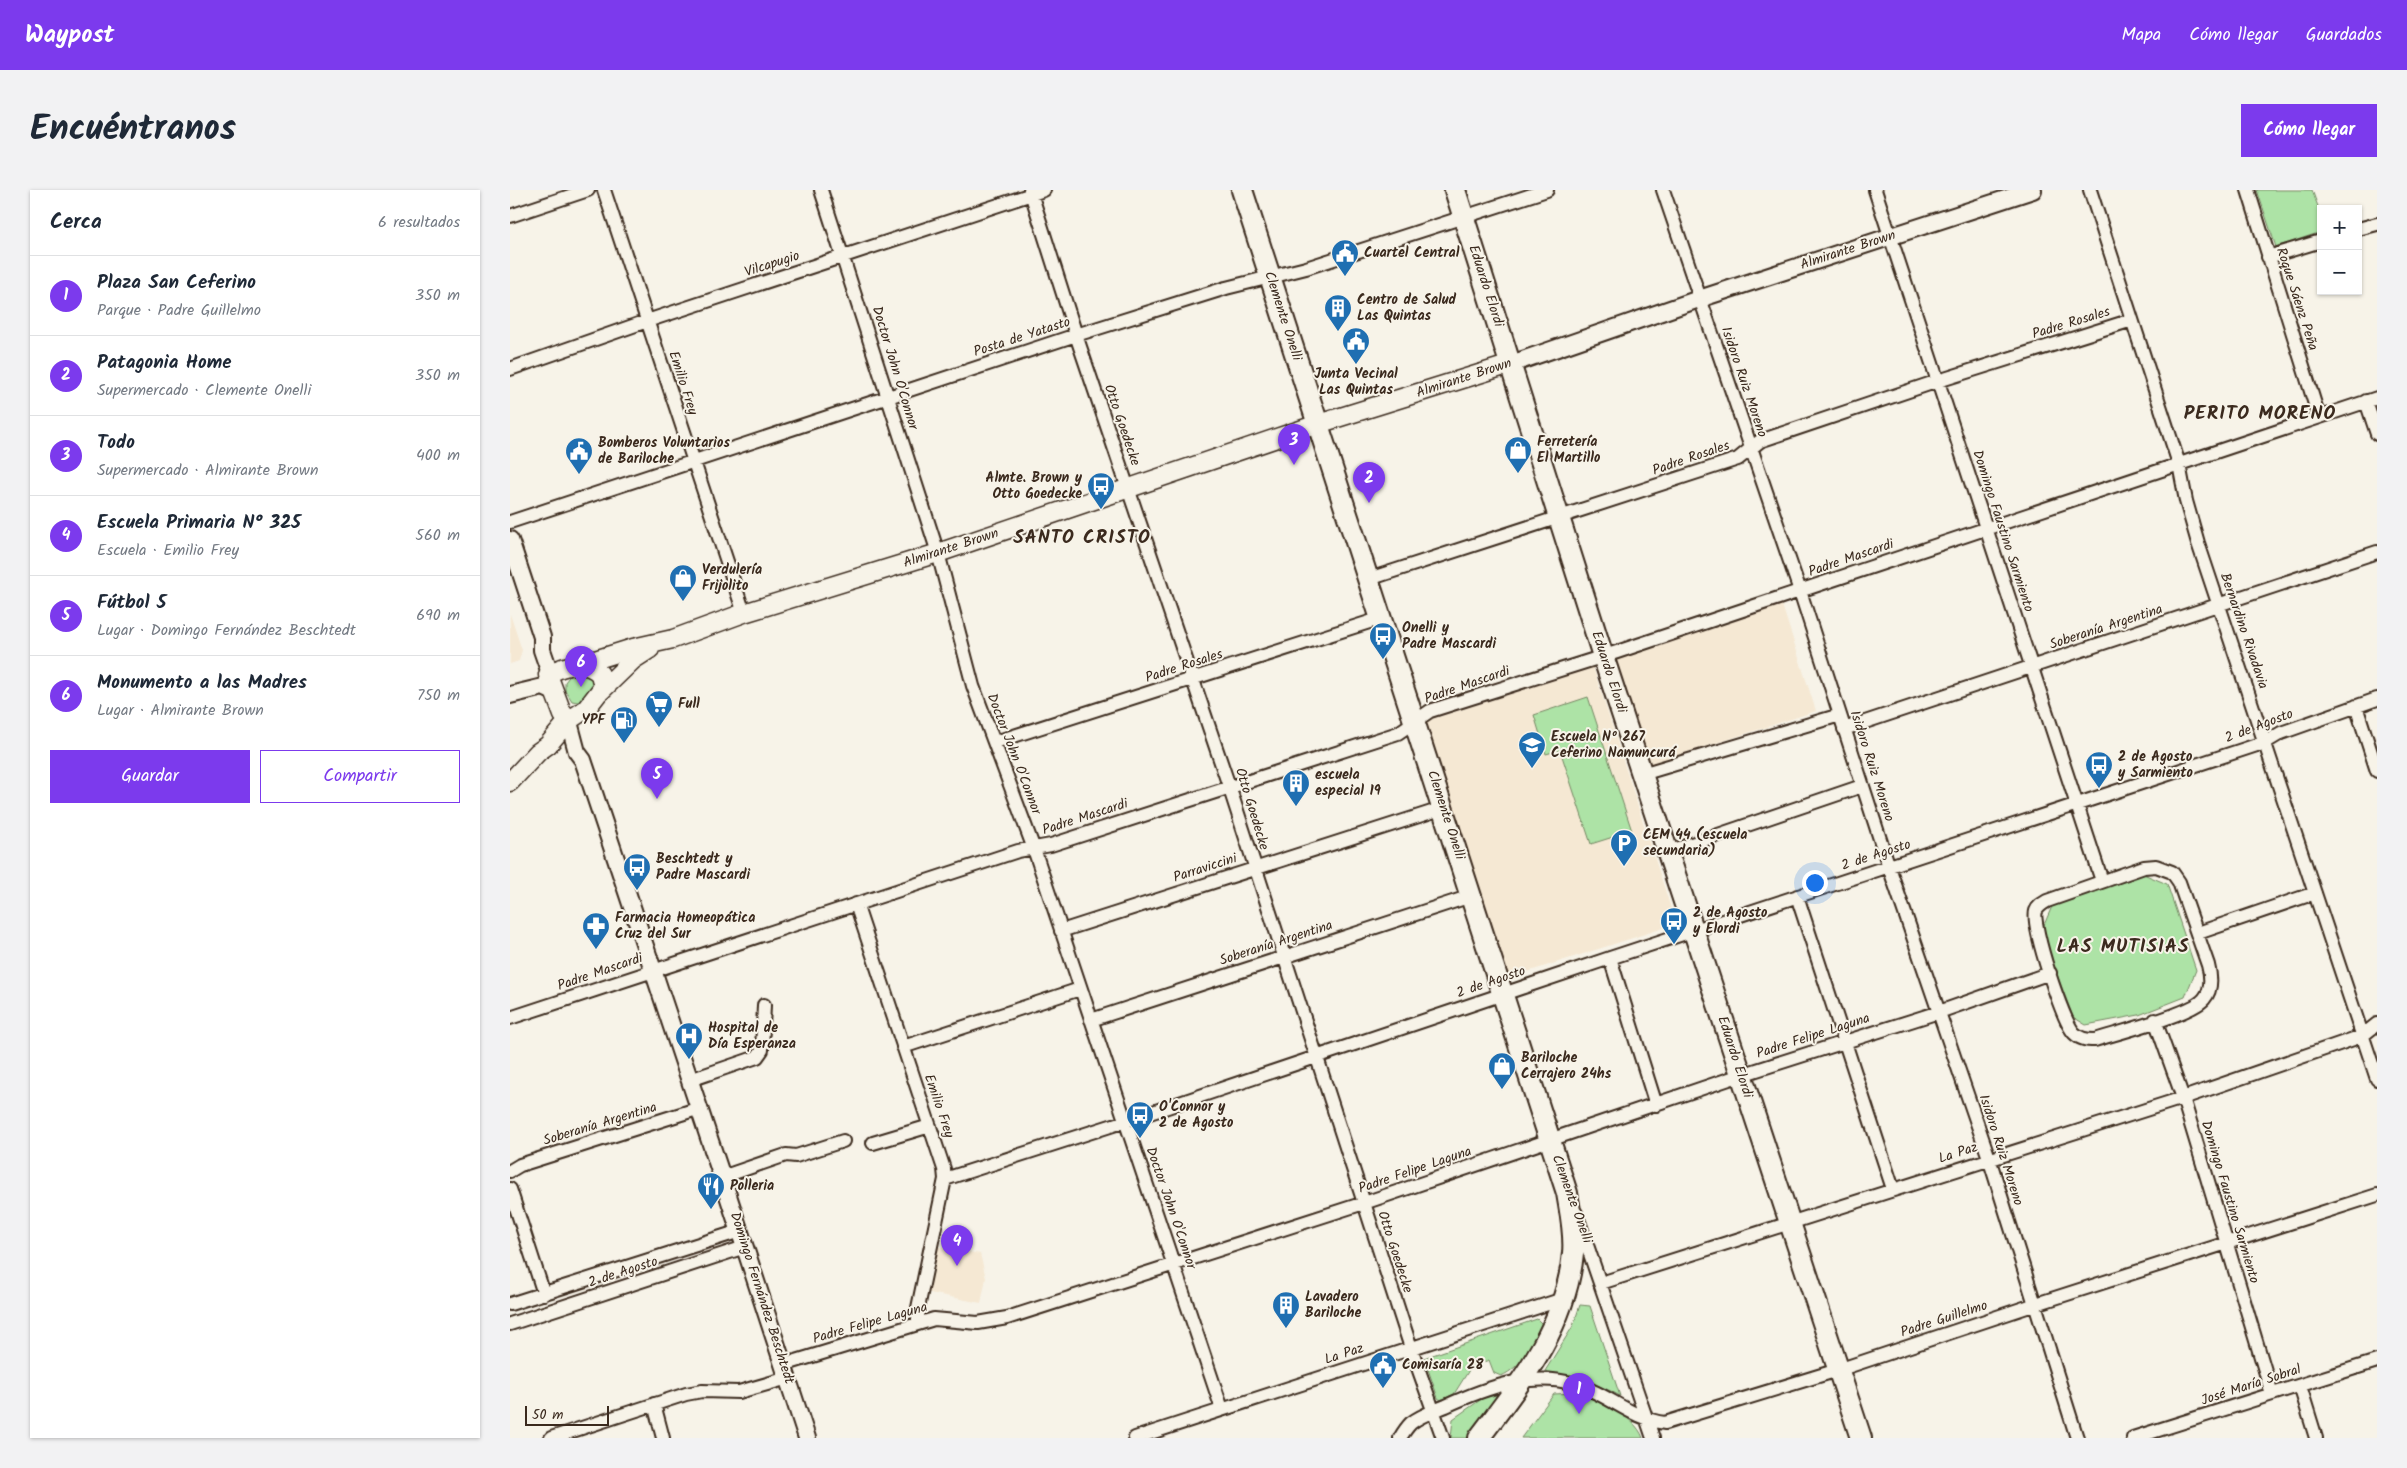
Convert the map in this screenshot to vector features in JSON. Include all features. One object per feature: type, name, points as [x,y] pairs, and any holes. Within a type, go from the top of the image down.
[{"type":"main road","name":"Clemente Onelli","points":[[1242,190],[1444,808],[1567,1193]]},
{"type":"main road","name":"Eduardo Elordi","points":[[1455,190],[1603,656],[1861,1438]]},
{"type":"main road","name":"Almirante Brown","points":[[551,680],[576,665],[633,648],[666,641],[744,613],[938,553],[1128,490],[1318,424],[1511,364]]},
{"type":"main road","name":"Almirante Brown","points":[[510,782],[567,719],[586,709],[601,691],[633,660],[666,641]]},
{"type":"main road","points":[[576,665],[591,667],[600,674],[603,683],[601,691]]},
{"type":"main road","points":[[551,680],[567,719]]},
{"type":"main road","points":[[1479,1438],[1522,1381],[1544,1346],[1563,1299],[1573,1252],[1567,1193]]},
{"type":"street","points":[[510,216],[588,190]]},
{"type":"street","name":"Emilio Frey","points":[[604,190],[744,613]]},
{"type":"street","name":"Doctor John O'Connor","points":[[821,190],[938,553],[973,686],[1034,848],[1090,1020],[1126,1121],[1222,1409]]},
{"type":"street","name":"Vilcapugio","points":[[510,369],[1031,192],[1044,190]]},
{"type":"street","name":"Posta de Yatasto","points":[[510,522],[1076,335],[1226,288],[1271,278],[1547,190]]},
{"type":"street","name":"Isidoro Ruiz Moreno","points":[[1663,190],[1800,591],[1889,867],[1989,1158],[2077,1438]]},
{"type":"street","name":"Domingo Faustino Sarmiento","points":[[1875,190],[2102,881]]},
{"type":"street","name":"Almirante Brown","points":[[1511,364],[1699,299],[2033,190]]},
{"type":"street","name":"Bernardino Rivadavia","points":[[2090,190],[2179,464],[2189,510],[2377,1079]]},
{"type":"street","name":"Roque Sáenz Peña","points":[[2248,190],[2319,417]]},
{"type":"street","name":"Otto Goedecke","points":[[1031,192],[1076,335],[1229,786],[1410,1348],[1443,1438]]},
{"type":"street","points":[[2362,228],[2377,224]]},
{"type":"street","points":[[2268,257],[2317,242]]},
{"type":"street","name":"Padre Rosales","points":[[1369,579],[1738,459],[1760,442],[1938,381],[2132,320]]},
{"type":"street","points":[[2372,400],[2377,434]]},
{"type":"street","name":"Padre Mascardi","points":[[510,1018],[1018,851],[1034,848],[1398,733],[1430,711],[1800,591],[1986,527],[2372,400]]},
{"type":"street","points":[[510,540],[542,637],[542,650],[551,680]]},
{"type":"street","name":"Soberanía Argentina","points":[[1844,729],[2377,552]]},
{"type":"street","name":"Padre Rosales","points":[[995,742],[1382,618]]},
{"type":"street","points":[[542,637],[550,647],[555,658],[576,665]]},
{"type":"street","points":[[510,690],[551,680]]},
{"type":"street","points":[[510,695],[543,687],[551,680]]},
{"type":"street","name":"2 de Agosto","points":[[945,1179],[1126,1121],[1610,958],[1694,932],[1796,896],[2266,742],[2281,733],[2377,699]]},
{"type":"street","points":[[2356,706],[2377,771]]},
{"type":"street","name":"Domingo Fernández Beschtedt","points":[[583,760],[584,749],[579,729],[586,709]]},
{"type":"street","points":[[1642,774],[1840,715]]},
{"type":"street","name":"Domingo Fernández Beschtedt","points":[[567,719],[577,752],[583,760],[700,1108],[807,1438]]},
{"type":"street","points":[[1668,852],[1862,786]]},
{"type":"street","name":"Parraviccini","points":[[1062,931],[1444,808]]},
{"type":"street","points":[[2144,867],[2165,868],[2172,872],[2179,882],[2198,933],[2211,976],[2209,991],[2197,1006],[2094,1040],[2080,1038],[2069,1027],[2036,930],[2036,911],[2040,905],[2047,901],[2144,867]]},
{"type":"street","points":[[2198,933],[2315,893]]},
{"type":"street","name":"Soberanía Argentina","points":[[1090,1020],[1472,896]]},
{"type":"street","points":[[1796,896],[1893,1189]]},
{"type":"street","name":"Emilio Frey","points":[[856,904],[944,1169],[945,1179],[918,1308],[918,1323]]},
{"type":"street","points":[[1610,958],[1656,1105]]},
{"type":"street","name":"Padre Felipe Laguna","points":[[551,1438],[654,1404],[702,1391],[748,1391],[786,1372],[918,1323],[945,1319],[978,1323],[1007,1318],[1174,1263],[1364,1204],[1741,1075],[1939,1012],[2050,973]]},
{"type":"street","points":[[903,1047],[1080,988]]},
{"type":"street","points":[[690,1080],[757,1057],[762,1050],[764,1005]]},
{"type":"street","name":"Domingo Faustino Sarmiento","points":[[2155,1020],[2183,1098],[2272,1394]]},
{"type":"street","name":"La Paz","points":[[1601,1283],[1989,1158],[2183,1098],[2362,1036],[2377,1024]]},
{"type":"street","name":"Soberanía Argentina","points":[[510,1171],[520,1165],[700,1108]]},
{"type":"street","points":[[873,1143],[930,1126]]},
{"type":"street","points":[[722,1176],[786,1155],[796,1156],[844,1141]]},
{"type":"street","points":[[510,1189],[544,1294]]},
{"type":"street","name":"Clemente Onelli","points":[[1567,1193],[1581,1222],[1653,1438]]},
{"type":"street","name":"Padre Guillelmo","points":[[1400,1438],[1410,1424],[1434,1411],[1482,1390],[1501,1384],[1522,1381],[1559,1380],[1575,1384],[1648,1421],[1665,1423],[1838,1370],[2036,1304],[2377,1195]]},
{"type":"street","name":"2 de Agosto","points":[[510,1304],[740,1231]]},
{"type":"street","name":"2 de Agosto","points":[[510,1324],[746,1247]]},
{"type":"street","name":"La Paz","points":[[1135,1438],[1563,1299]]},
{"type":"street","name":"José María Sobral","points":[[2133,1438],[2148,1436],[2377,1361]]},
{"type":"street","points":[[2300,1386],[2316,1438]]},
{"type":"street","points":[[654,1404],[663,1438]]},
{"type":"shaded area","points":[[1782,605],[1816,711],[1648,765],[1614,659]]},
{"type":"shaded area","points":[[510,614],[522,650],[519,661],[510,664]]},
{"type":"shaded area","points":[[1593,667],[1676,924],[1506,979],[1423,722]]},
{"type":"shaded area","points":[[935,1246],[980,1254],[986,1278],[981,1303],[925,1292]]},
{"type":"green space","points":[[2257,190],[2312,190],[2317,205],[2317,233],[2276,247]]},
{"type":"green space","points":[[587,672],[596,683],[583,703],[572,701],[565,690],[565,682],[572,673]]},
{"type":"green space","points":[[1588,697],[1632,831],[1591,844],[1560,750],[1546,754],[1534,715]]},
{"type":"green space","points":[[2141,873],[2167,884],[2196,970],[2185,997],[2139,1015],[2086,1025],[2073,1017],[2041,932],[2053,904]]},
{"type":"green space","points":[[1580,1305],[1590,1306],[1620,1396],[1593,1384],[1545,1371],[1573,1326]]},
{"type":"green space","points":[[1537,1319],[1542,1324],[1539,1331],[1531,1347],[1515,1367],[1501,1376],[1494,1373],[1489,1360],[1471,1367],[1454,1394],[1441,1400],[1438,1398],[1424,1358]]},
{"type":"green space","points":[[1574,1393],[1614,1409],[1632,1422],[1643,1438],[1521,1438],[1554,1394]]},
{"type":"green space","points":[[1501,1394],[1467,1438],[1451,1438],[1453,1419],[1483,1398]]},
{"type":"place","name":"Cuartel Central","points":[[1345,277]]},
{"type":"place","name":"Centro de Salud Las Quintas","points":[[1338,332]]},
{"type":"place","name":"Junta Vecinal Las Quintas","points":[[1356,365]]},
{"type":"place","name":"Todo","points":[[1294,465]]},
{"type":"place","name":"Ferretería El Martillo","points":[[1518,474]]},
{"type":"place","name":"Bomberos Voluntarios de Bariloche","points":[[579,475]]},
{"type":"place","name":"Patagonia Home","points":[[1369,503]]},
{"type":"place","name":"Almte. Brown y Otto Goedecke","points":[[1101,510]]},
{"type":"place","name":"Verdulería Frijolito","points":[[683,602]]},
{"type":"place","name":"Onelli y Padre Mascardi","points":[[1383,660]]},
{"type":"place","name":"Monumento a las Madres","points":[[581,687]]},
{"type":"place","name":"Full","points":[[659,728]]},
{"type":"place","name":"YPF","points":[[624,744]]},
{"type":"place","name":"Escuela Nº 267 Ceferino Namuncurá","points":[[1532,769]]},
{"type":"place","name":"2 de Agosto y Sarmiento","points":[[2099,789]]},
{"type":"place","name":"Fútbol 5","points":[[657,799]]},
{"type":"place","name":"escuela especial 19","points":[[1296,807]]},
{"type":"place","name":"CEM 44 (escuela secundaria)","points":[[1624,867]]},
{"type":"place","name":"Beschtedt y Padre Mascardi","points":[[637,891]]},
{"type":"place","name":"2 de Agosto y Elordi","points":[[1674,945]]},
{"type":"place","name":"Farmacia Homeopática Cruz del Sur","points":[[596,950]]},
{"type":"place","name":"Hospital de Día Esperanza","points":[[689,1060]]},
{"type":"place","name":"Bariloche Cerrajero 24hs","points":[[1502,1090]]},
{"type":"place","name":"O'Connor y 2 de Agosto","points":[[1140,1139]]},
{"type":"place","name":"Polleria","points":[[711,1210]]},
{"type":"place","name":"Escuela Primaria N° 325","points":[[957,1266]]},
{"type":"place","name":"Lavadero Bariloche","points":[[1286,1329]]},
{"type":"place","name":"Comisaría 28","points":[[1383,1389]]},
{"type":"place","name":"Plaza San Ceferino","points":[[1579,1414]]},
{"type":"district","name":"PERITO MORENO","points":[[2260,414]]},
{"type":"district","name":"SANTO CRISTO","points":[[1082,538]]},
{"type":"district","name":"LAS MUTISIAS","points":[[2123,947]]}]
